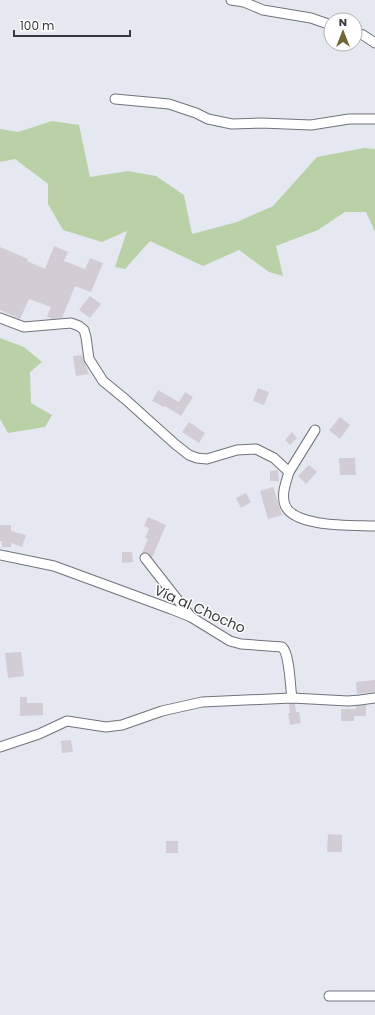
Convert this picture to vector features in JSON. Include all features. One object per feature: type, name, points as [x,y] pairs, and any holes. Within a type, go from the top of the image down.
[{"type":"street","points":[[231,0],[244,2],[263,10],[311,18],[323,22]]},
{"type":"street","points":[[363,35],[375,43]]},
{"type":"street","points":[[116,99],[169,104],[196,113],[208,119],[232,124],[261,123],[311,125],[348,119],[375,119]]},
{"type":"street","points":[[0,318],[24,327],[70,323],[79,326],[84,330],[89,359],[103,381],[174,444],[189,455],[207,459],[237,450],[256,449],[274,458],[289,472]]},
{"type":"street","points":[[315,430],[289,472],[283,498],[285,506],[294,515],[317,523],[375,526]]},
{"type":"street","name":"Vía al Chocho","points":[[0,555],[54,566],[191,617],[230,641],[241,644],[279,646],[285,649],[292,698]]},
{"type":"street","points":[[145,558],[191,617]]},
{"type":"street","points":[[0,747],[39,734],[67,721],[106,727],[122,724],[162,711],[202,702],[292,698],[348,701],[375,698]]},
{"type":"street","points":[[329,996],[375,996]]},
{"type":"green space","points":[[52,121],[79,125],[90,177],[128,171],[156,176],[184,195],[192,234],[237,222],[273,206],[317,157],[364,148],[375,149],[375,232],[366,212],[345,212],[318,230],[276,246],[283,276],[269,272],[239,250],[203,266],[150,241],[125,269],[115,267],[127,231],[102,242],[63,230],[48,204],[48,184],[15,159],[0,162],[0,129],[18,132]]},
{"type":"green space","points":[[0,338],[24,347],[42,362],[30,372],[31,403],[52,415],[45,427],[8,433],[0,419]]},
{"type":"building","points":[[54,246],[68,252],[64,261],[85,269],[90,258],[103,263],[91,292],[75,286],[62,318],[52,319],[47,316],[51,307],[29,299],[20,319],[0,310],[0,247],[28,259],[27,261],[45,269]]},
{"type":"building","points":[[90,296],[101,304],[90,318],[79,310]]},
{"type":"building","points":[[82,355],[89,374],[76,376],[73,356]]},
{"type":"building","points":[[258,388],[269,392],[264,405],[253,401]]},
{"type":"building","points":[[158,390],[179,402],[185,392],[193,397],[181,416],[165,406],[164,407],[152,401]]},
{"type":"building","points":[[340,417],[350,425],[340,439],[329,430]]},
{"type":"building","points":[[189,422],[205,433],[199,443],[182,432]]},
{"type":"building","points":[[292,432],[297,438],[290,445],[285,440]]},
{"type":"building","points":[[339,458],[355,458],[356,475],[340,475]]},
{"type":"building","points":[[309,465],[317,472],[306,484],[298,476]]},
{"type":"building","points":[[278,470],[279,481],[270,481],[270,471]]},
{"type":"building","points":[[273,487],[282,515],[268,519],[260,491]]},
{"type":"building","points":[[246,493],[251,502],[241,508],[236,498]]},
{"type":"building","points":[[148,517],[166,525],[152,558],[148,553],[142,553],[148,539],[145,538],[149,528],[144,526]]},
{"type":"building","points":[[0,525],[11,525],[11,531],[26,535],[22,547],[11,543],[11,547],[2,547],[2,541],[0,541]]},
{"type":"building","points":[[122,552],[132,552],[133,562],[122,563]]},
{"type":"building","points":[[21,652],[24,676],[8,678],[5,653]]},
{"type":"building","points":[[375,680],[375,692],[357,694],[356,682]]},
{"type":"building","points":[[20,697],[27,697],[27,703],[43,703],[43,715],[20,716]]},
{"type":"building","points":[[289,704],[295,704],[296,712],[299,712],[301,723],[290,725],[288,713],[290,713]]},
{"type":"building","points":[[366,705],[366,716],[354,716],[354,721],[341,721],[341,709],[356,709],[356,706]]},
{"type":"building","points":[[71,740],[73,752],[62,753],[61,741]]},
{"type":"building","points":[[328,834],[342,835],[342,852],[327,852]]},
{"type":"building","points":[[166,841],[178,841],[178,853],[166,853]]}]
